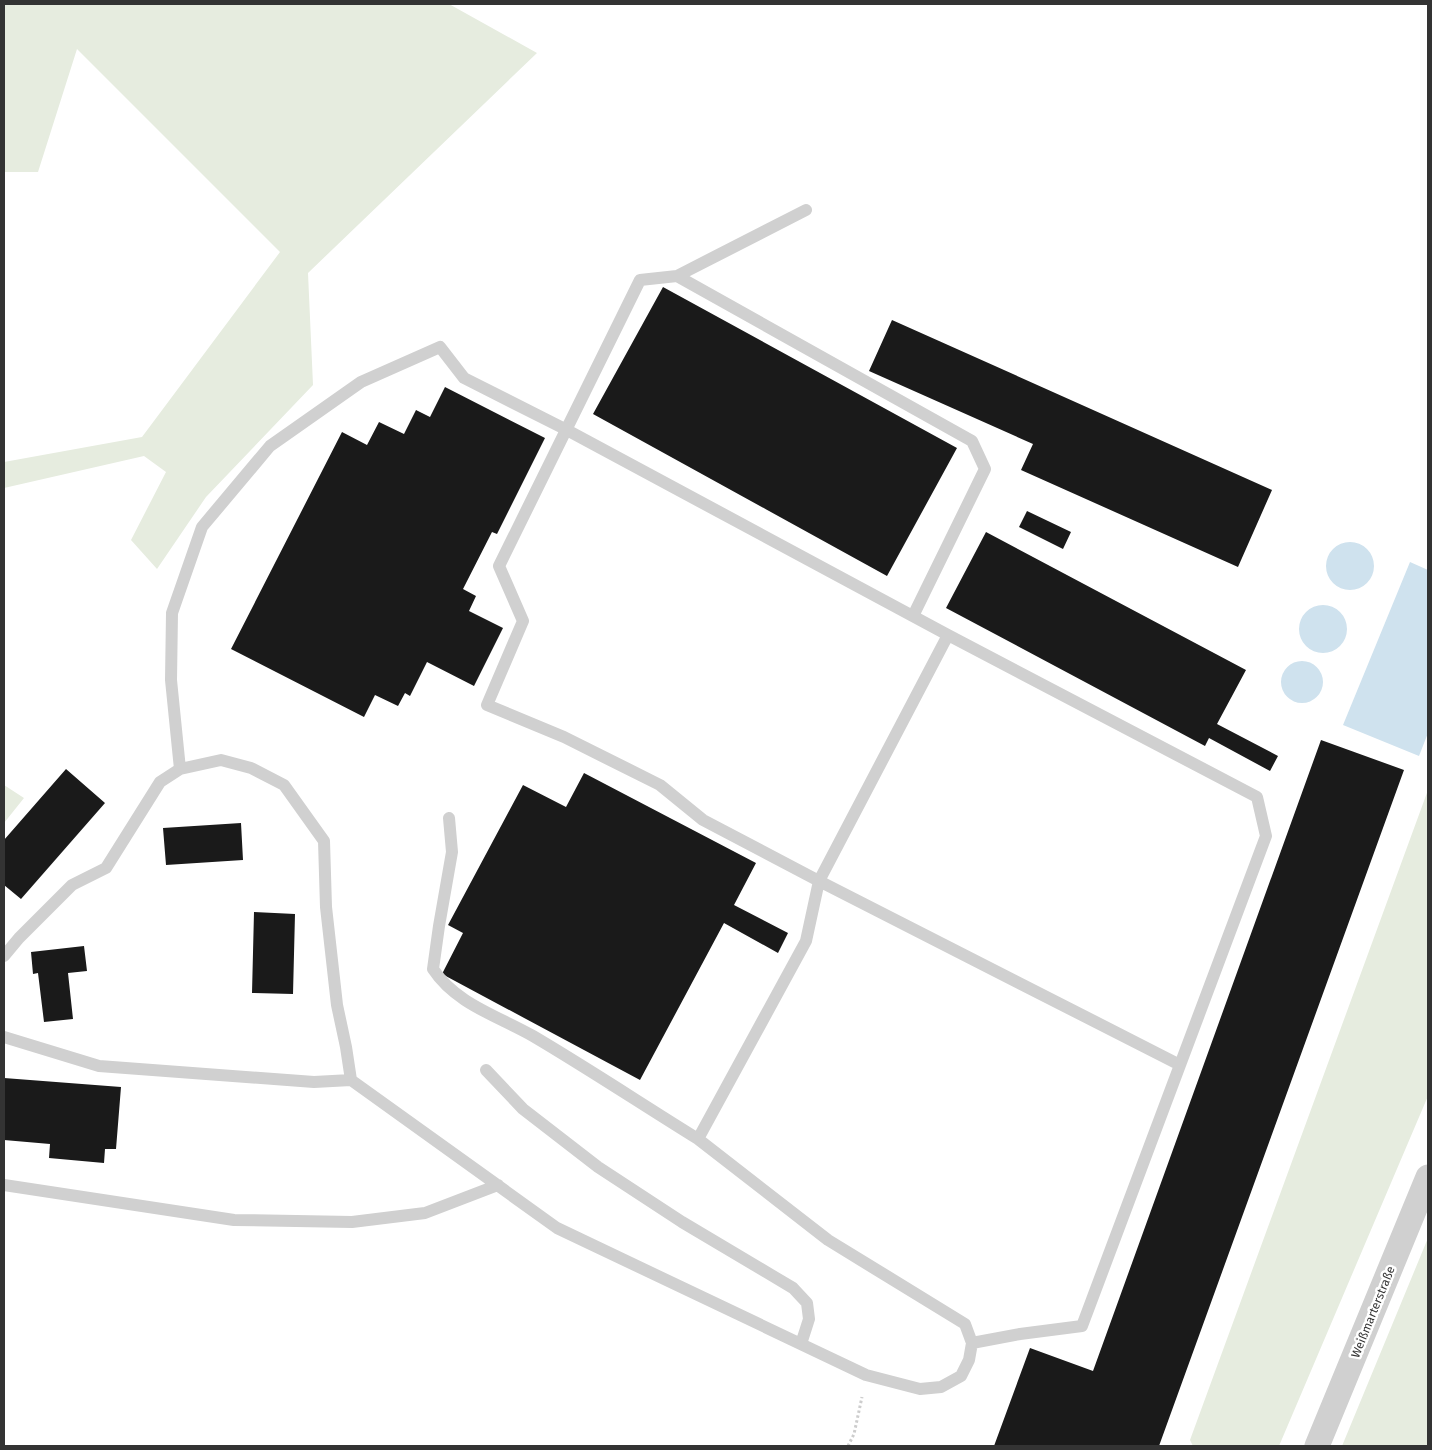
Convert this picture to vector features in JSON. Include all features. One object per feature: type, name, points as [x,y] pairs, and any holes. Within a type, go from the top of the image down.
[{"type":"street","name":"Weißmarterstraße","points":[[1317,1446],[1428,1177]]},
{"type":"lane","points":[[806,210],[677,276],[640,280],[499,566],[523,621],[487,705],[564,737],[660,785],[703,820],[1180,1064]]},
{"type":"lane","points":[[677,276],[972,441],[985,469],[913,616]]},
{"type":"lane","points":[[180,769],[171,680],[172,613],[202,527],[270,446],[361,382],[440,347],[464,378],[565,429],[948,635],[1257,797],[1266,836],[1082,1326],[1020,1334],[972,1343]]},
{"type":"lane","points":[[698,1139],[806,941],[819,881],[948,635]]},
{"type":"lane","points":[[4,956],[19,938],[72,885],[106,868],[160,782],[180,769],[221,760],[251,768],[284,786],[324,841],[328,925],[337,1005],[351,1080]]},
{"type":"lane","points":[[4,1037],[99,1066],[314,1082],[351,1080],[557,1228],[866,1375],[920,1389],[941,1387],[961,1376],[970,1360],[972,1343],[965,1324],[828,1240],[698,1139],[532,1036],[462,998],[442,982],[433,969],[452,852],[449,818]]},
{"type":"lane","points":[[486,1070],[523,1108],[598,1167],[682,1222],[793,1288],[807,1303],[809,1319],[801,1344]]},
{"type":"lane","points":[[4,1185],[234,1220],[352,1222],[425,1213],[498,1186]]},
{"type":"path","points":[[848,1446],[854,1434],[866,1375]]},
{"type":"shaded area","points":[[4,4],[449,4],[537,53],[308,273],[313,385],[206,497],[157,569],[131,540],[166,472],[144,456],[4,488],[4,462],[142,437],[280,252],[77,49],[38,172],[4,172]]},
{"type":"shaded area","points":[[4,785],[24,798],[4,823]]},
{"type":"shaded area","points":[[1428,790],[1428,1096],[1279,1446],[1193,1446],[1190,1440]]},
{"type":"shaded area","points":[[1428,1238],[1428,1446],[1342,1446]]},
{"type":"water","points":[[1345,542],[1355,542],[1367,549],[1374,561],[1374,571],[1367,583],[1355,590],[1345,590],[1337,586],[1330,579],[1326,571],[1326,561],[1330,553],[1337,546]]},
{"type":"water","points":[[1410,562],[1428,570],[1428,733],[1419,756],[1343,725]]},
{"type":"water","points":[[1318,605],[1328,605],[1340,612],[1347,624],[1347,634],[1340,646],[1328,653],[1318,653],[1310,649],[1303,642],[1299,634],[1299,624],[1303,616],[1310,609]]},
{"type":"water","points":[[1306,661],[1314,664],[1320,670],[1323,682],[1320,694],[1314,700],[1298,703],[1290,700],[1284,694],[1281,678],[1284,670],[1290,664]]},
{"type":"building","points":[[663,287],[957,448],[887,576],[593,414]]},
{"type":"building","points":[[892,320],[1272,490],[1238,567],[1021,470],[1033,444],[869,371]]},
{"type":"building","points":[[445,387],[545,438],[497,534],[492,532],[463,589],[476,596],[469,611],[503,628],[474,686],[427,662],[410,696],[405,693],[398,706],[375,695],[364,717],[231,649],[342,432],[367,445],[379,422],[404,434],[416,410],[430,417]]},
{"type":"building","points":[[1027,511],[1071,532],[1063,549],[1019,527]]},
{"type":"building","points":[[986,532],[1246,670],[1217,724],[1278,756],[1270,771],[1209,738],[1205,746],[946,608]]},
{"type":"building","points":[[1321,740],[1404,770],[1159,1446],[994,1446],[1030,1348],[1093,1371]]},
{"type":"building","points":[[66,769],[105,803],[21,899],[4,885],[4,840]]},
{"type":"building","points":[[584,773],[756,863],[734,905],[788,933],[778,953],[724,923],[640,1080],[442,974],[463,933],[448,925],[523,785],[566,807]]},
{"type":"building","points":[[241,823],[243,860],[166,865],[163,828]]},
{"type":"building","points":[[254,912],[295,914],[293,994],[252,993]]},
{"type":"building","points":[[84,946],[87,971],[68,973],[73,1019],[44,1022],[38,973],[33,974],[31,952]]},
{"type":"building","points":[[4,1078],[121,1087],[116,1149],[105,1149],[104,1163],[49,1158],[50,1144],[4,1140]]}]
